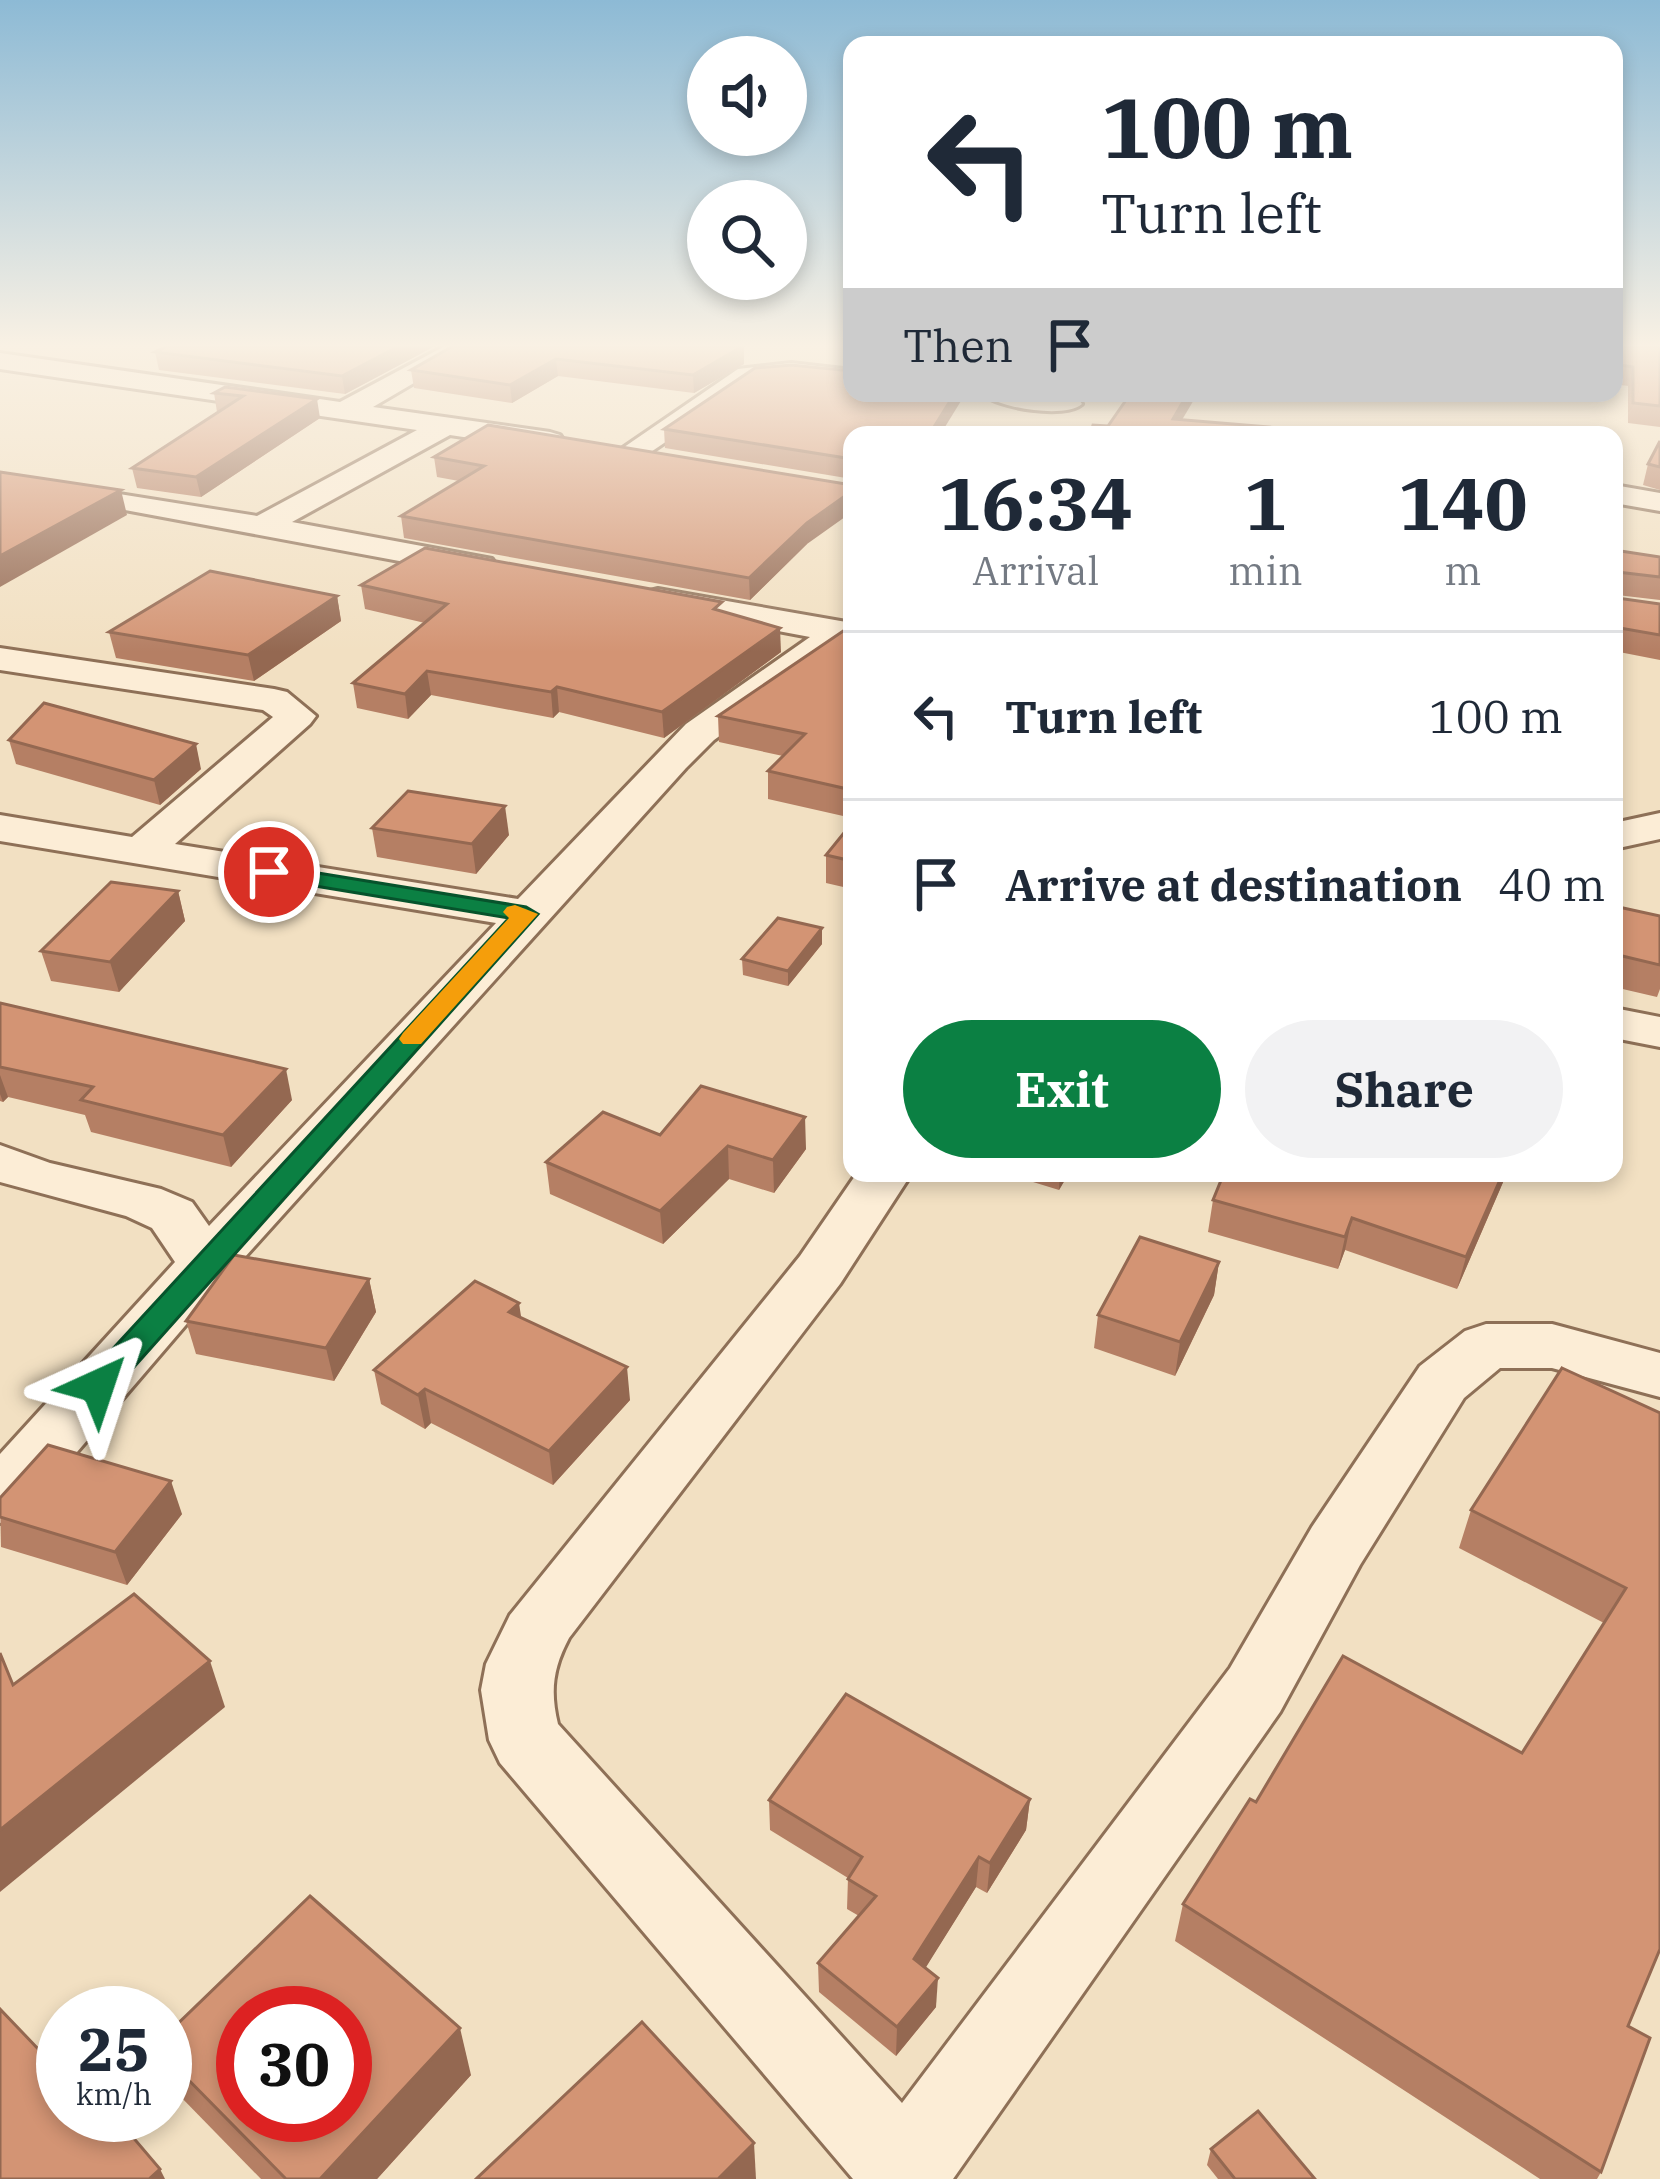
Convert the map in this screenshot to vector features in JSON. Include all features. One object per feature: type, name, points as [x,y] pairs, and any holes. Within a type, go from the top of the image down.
[{"type":"street","points":[[262,526],[405,448]]},
{"type":"street","points":[[591,448],[673,461]]},
{"type":"street","points":[[606,450],[610,448]]},
{"type":"street","points":[[0,484],[517,573]]},
{"type":"street","points":[[1623,496],[1660,502]]},
{"type":"street","points":[[632,594],[843,632]]},
{"type":"street","points":[[0,1497],[526,914],[700,732],[843,635]]},
{"type":"street","points":[[0,659],[274,700],[297,716],[141,851]]},
{"type":"street","points":[[1623,834],[1660,826]]},
{"type":"street","points":[[0,827],[526,914]]},
{"type":"street","points":[[1623,1025],[1660,1032]]},
{"type":"street","points":[[0,1162],[35,1177],[142,1202],[172,1215],[206,1264]]},
{"type":"street","points":[[879,1182],[820,1270],[544,1618],[520,1659],[513,1696],[526,1740],[903,2176],[1255,1690],[1336,1546],[1442,1382],[1486,1346],[1552,1346],[1660,1376]]},
{"type":"building","points":[[163,448],[241,448],[196,477],[132,468]]},
{"type":"building","points":[[450,448],[626,448],[843,484],[843,497],[807,523],[749,578],[401,516],[484,466],[434,457]]},
{"type":"building","points":[[781,448],[843,448],[843,458]]},
{"type":"building","points":[[1657,448],[1660,448],[1660,467],[1648,464]]},
{"type":"building","points":[[0,472],[121,490],[0,556]]},
{"type":"building","points":[[425,548],[722,602],[714,609],[780,628],[662,712],[557,687],[551,692],[427,671],[405,694],[353,683],[447,604],[361,585]]},
{"type":"building","points":[[1623,551],[1660,557],[1660,577],[1623,573]]},
{"type":"building","points":[[210,571],[337,596],[248,655],[109,632]]},
{"type":"building","points":[[1623,599],[1660,604],[1660,635],[1623,629]]},
{"type":"building","points":[[843,631],[843,788],[768,771],[805,734],[718,716]]},
{"type":"building","points":[[44,703],[196,744],[154,780],[9,740]]},
{"type":"building","points":[[408,791],[505,806],[472,844],[372,828]]},
{"type":"building","points":[[843,834],[843,859],[826,855]]},
{"type":"building","points":[[111,882],[178,891],[110,962],[41,951]]},
{"type":"building","points":[[1623,908],[1660,916],[1660,965],[1623,956]]},
{"type":"building","points":[[778,918],[822,928],[788,971],[742,959]]},
{"type":"building","points":[[0,1003],[286,1069],[223,1135],[81,1100],[93,1087],[0,1067]]},
{"type":"building","points":[[701,1086],[805,1117],[773,1160],[728,1146],[660,1211],[546,1162],[603,1112],[660,1135]]},
{"type":"building","points":[[1220,1182],[1499,1182],[1466,1257],[1352,1218],[1345,1237],[1213,1200]]},
{"type":"building","points":[[1140,1237],[1219,1262],[1180,1342],[1098,1315]]},
{"type":"building","points":[[234,1255],[369,1279],[326,1348],[186,1321]]},
{"type":"building","points":[[475,1281],[519,1303],[509,1312],[627,1367],[549,1451],[425,1389],[418,1395],[374,1370]]},
{"type":"building","points":[[1562,1368],[1660,1413],[1660,1949],[1628,2026],[1650,2038],[1601,2172],[1183,1904],[1250,1799],[1256,1802],[1343,1656],[1522,1753],[1626,1588],[1471,1510]]},
{"type":"building","points":[[48,1445],[171,1481],[115,1552],[0,1517],[0,1498]]},
{"type":"building","points":[[134,1594],[210,1661],[0,1830],[0,1653],[13,1685]]},
{"type":"building","points":[[846,1694],[1030,1799],[990,1863],[979,1857],[914,1959],[938,1978],[897,2027],[818,1963],[876,1896],[848,1879],[862,1857],[769,1800]]},
{"type":"building","points":[[310,1896],[460,2028],[372,2123],[372,1986],[217,1986]]},
{"type":"building","points":[[216,1987],[216,2108],[192,2083],[192,2010]]},
{"type":"building","points":[[0,2009],[36,2047],[36,2142],[137,2142],[160,2169],[149,2179],[0,2179]]},
{"type":"building","points":[[642,2022],[754,2143],[718,2179],[476,2179]]},
{"type":"building","points":[[1258,2111],[1315,2179],[1235,2179],[1211,2149]]},
{"type":"building","points":[[250,2142],[354,2142],[320,2179],[286,2179]]},
{"type":"slow traffic","points":[[412,1039],[526,914],[515,912]]},
{"type":"route","points":[[98,1386],[526,914],[269,872]]}]
